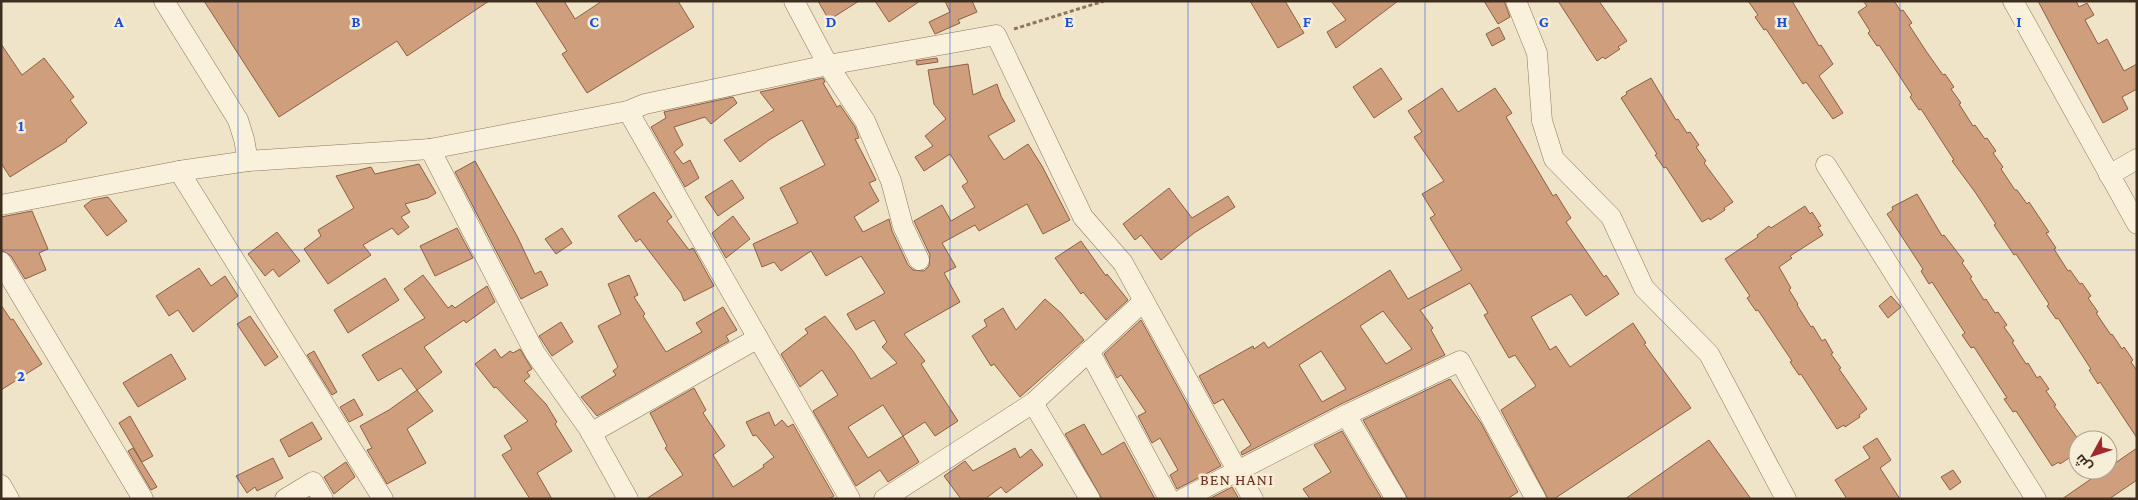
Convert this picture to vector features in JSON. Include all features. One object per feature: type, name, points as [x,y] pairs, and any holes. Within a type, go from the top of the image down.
[{"type":"street","points":[[164,1],[238,120],[248,161]]},
{"type":"street","points":[[794,1],[828,65],[865,121],[891,181],[903,226],[919,260]]},
{"type":"street","points":[[1516,1],[1537,53],[1542,121],[1554,159],[1611,217],[1644,288],[1709,354],[1786,499]]},
{"type":"street","points":[[2013,1],[2137,224]]},
{"type":"street","points":[[1,205],[179,171],[248,161],[430,149],[628,111],[645,104],[828,65],[996,34],[1083,217],[1123,263],[1253,499]]},
{"type":"street","points":[[628,111],[850,499]]},
{"type":"street","points":[[430,149],[535,353],[591,433],[628,499]]},
{"type":"street","points":[[2110,175],[2137,159]]},
{"type":"street","points":[[1826,165],[2036,499]]},
{"type":"street","points":[[179,171],[383,499]]},
{"type":"street","points":[[1,262],[143,499]]},
{"type":"street","points":[[884,499],[1033,403],[1144,301]]},
{"type":"street","points":[[591,433],[758,338]]},
{"type":"street","points":[[1089,351],[1168,499]]},
{"type":"street","points":[[1183,499],[1346,415],[1460,361],[1536,499]]},
{"type":"street","points":[[1033,403],[1090,499]]},
{"type":"street","points":[[1346,415],[1396,499]]},
{"type":"street","points":[[285,499],[313,482],[323,499]]},
{"type":"street","points":[[1,486],[9,499]]},
{"type":"path","points":[[996,34],[1104,1]]},
{"type":"building","points":[[204,1],[489,1],[407,56],[397,41],[279,117]]},
{"type":"building","points":[[535,1],[564,1],[575,19],[602,1],[678,1],[694,27],[587,93],[562,54],[567,51]]},
{"type":"building","points":[[818,1],[859,1],[829,20]]},
{"type":"building","points":[[875,1],[920,1],[889,22]]},
{"type":"building","points":[[945,1],[972,1],[977,12],[958,20],[960,23],[935,34],[929,22],[950,12]]},
{"type":"building","points":[[1250,1],[1285,1],[1304,33],[1278,48]]},
{"type":"building","points":[[1331,1],[1398,1],[1336,48],[1327,32],[1346,20]]},
{"type":"building","points":[[1484,1],[1504,1],[1510,17],[1498,24]]},
{"type":"building","points":[[1558,1],[1599,1],[1627,41],[1618,47],[1620,49],[1605,59],[1603,57],[1597,61]]},
{"type":"building","points":[[1748,1],[1792,1],[1819,46],[1821,45],[1833,64],[1819,76],[1843,113],[1833,119],[1806,82],[1803,84],[1766,29],[1764,30],[1755,17],[1758,15]]},
{"type":"building","points":[[1863,1],[1894,1],[1901,11],[1903,10],[1912,23],[1909,25],[1926,51],[1954,87],[1951,89],[1973,126],[1975,125],[1985,139],[1987,138],[1996,151],[1993,153],[2003,167],[2001,169],[2015,190],[2017,190],[2027,204],[2029,202],[2049,232],[2046,233],[2068,271],[2070,270],[2080,284],[2082,283],[2091,296],[2088,298],[2098,312],[2096,313],[2122,349],[2124,347],[2133,360],[2131,362],[2137,371],[2137,438],[2100,382],[2098,384],[2089,370],[2091,369],[2058,318],[2056,319],[2047,306],[2049,304],[1994,225],[1996,224],[1952,161],[1954,160],[1921,109],[1919,110],[1910,97],[1912,95],[1879,45],[1877,46],[1868,33],[1870,31],[1858,12],[1867,6]]},
{"type":"building","points":[[2038,1],[2076,1],[2079,7],[2087,3],[2094,15],[2085,20],[2098,44],[2107,39],[2124,71],[2137,64],[2137,89],[2122,97],[2128,109],[2103,123]]},
{"type":"building","points":[[1499,27],[1505,39],[1492,46],[1486,34]]},
{"type":"building","points":[[1,44],[22,75],[44,58],[74,97],[70,100],[87,123],[67,141],[10,177],[1,163]]},
{"type":"building","points":[[937,58],[938,62],[917,65],[916,61]]},
{"type":"building","points":[[968,64],[973,95],[997,84],[1001,96],[1015,121],[988,136],[1004,160],[1028,144],[1042,166],[1070,220],[1043,234],[1027,204],[979,231],[975,225],[942,243],[956,267],[944,273],[960,302],[904,334],[925,361],[921,364],[958,421],[935,436],[925,422],[903,436],[919,462],[888,482],[880,470],[856,486],[813,411],[838,395],[822,370],[800,387],[781,354],[808,333],[805,329],[825,316],[853,351],[871,379],[897,363],[882,347],[887,342],[874,320],[856,330],[847,314],[885,293],[861,256],[826,276],[811,251],[781,271],[774,262],[762,267],[753,244],[798,223],[780,188],[825,165],[802,120],[769,140],[740,162],[724,140],[774,110],[760,92],[823,78],[825,82],[823,83],[837,107],[840,105],[855,127],[859,138],[855,139],[876,180],[869,183],[879,201],[854,217],[863,232],[889,219],[892,231],[908,265],[913,270],[924,271],[929,266],[930,255],[914,221],[942,205],[951,221],[975,207],[962,186],[968,182],[950,154],[924,171],[915,157],[933,146],[925,136],[946,119],[934,104],[928,70]],"holes":[[[883,405],[903,436],[868,458],[848,427]]]},
{"type":"building","points":[[1381,68],[1402,99],[1374,118],[1353,87]]},
{"type":"building","points":[[1651,78],[1676,120],[1678,119],[1687,133],[1690,132],[1699,145],[1696,147],[1706,161],[1704,163],[1733,202],[1710,220],[1709,218],[1702,222],[1666,167],[1664,168],[1655,155],[1657,154],[1621,98],[1627,94],[1626,92]]},
{"type":"building","points":[[1442,88],[1458,112],[1495,88],[1512,113],[1506,117],[1553,196],[1556,194],[1571,218],[1566,222],[1604,277],[1606,275],[1619,294],[1586,316],[1571,294],[1531,317],[1550,350],[1556,346],[1570,367],[1633,323],[1646,343],[1644,344],[1691,408],[1554,499],[1548,499],[1501,410],[1536,386],[1515,355],[1509,358],[1484,315],[1488,313],[1470,283],[1420,310],[1433,328],[1431,330],[1445,355],[1341,404],[1242,455],[1241,452],[1251,445],[1223,399],[1214,404],[1199,376],[1253,346],[1254,349],[1264,342],[1268,348],[1390,270],[1408,299],[1462,270],[1430,218],[1435,215],[1422,194],[1444,181],[1414,137],[1422,132],[1408,111]],"holes":[[[1383,311],[1412,349],[1386,364],[1360,326]],[[1321,351],[1346,389],[1322,402],[1299,365]]]},
{"type":"building","points":[[733,97],[737,103],[711,124],[705,117],[674,127],[683,145],[674,152],[683,164],[690,160],[699,178],[685,187],[651,127],[666,118],[664,112]]},
{"type":"building","points":[[475,161],[517,236],[535,274],[541,271],[548,285],[521,299],[455,172]]},
{"type":"building","points":[[419,164],[436,193],[428,198],[405,204],[410,212],[401,217],[409,227],[398,235],[392,228],[363,245],[371,255],[328,284],[304,249],[321,236],[318,230],[354,208],[336,176],[371,167],[375,174]]},
{"type":"building","points":[[732,180],[744,198],[718,216],[705,197]]},
{"type":"building","points":[[1169,188],[1192,218],[1228,196],[1235,207],[1194,233],[1161,260],[1141,235],[1135,240],[1123,224]]},
{"type":"building","points":[[654,192],[672,217],[667,221],[689,250],[693,248],[714,286],[684,301],[681,293],[640,239],[636,242],[618,216]]},
{"type":"building","points":[[1917,194],[1942,236],[1944,235],[1964,261],[1962,263],[1972,277],[1970,278],[1984,300],[1986,299],[1995,313],[1998,312],[2007,325],[2004,327],[2014,341],[2012,342],[2037,378],[2040,376],[2049,389],[2046,391],[2056,405],[2054,406],[2071,430],[2068,430],[2068,459],[2060,464],[2059,462],[2052,466],[2016,411],[2013,412],[2004,399],[2007,398],[1974,347],[1971,348],[1962,335],[1965,333],[1932,282],[1929,284],[1921,271],[1923,269],[1887,214],[1893,210],[1892,207]]},
{"type":"building","points":[[108,197],[127,221],[107,236],[84,206],[92,200]]},
{"type":"building","points":[[1805,206],[1810,214],[1812,212],[1821,226],[1818,227],[1823,235],[1790,256],[1792,258],[1779,267],[1791,288],[1789,290],[1797,305],[1822,341],[1825,339],[1833,353],[1831,354],[1841,368],[1839,369],[1867,409],[1859,415],[1860,417],[1845,427],[1844,425],[1837,429],[1801,374],[1799,375],[1790,362],[1792,361],[1758,310],[1756,311],[1747,298],[1750,296],[1725,259],[1758,237],[1757,235],[1769,226],[1771,228]]},
{"type":"building","points":[[32,211],[48,249],[39,253],[46,270],[25,279],[11,256],[1,250],[1,217]]},
{"type":"building","points":[[733,216],[750,239],[726,258],[712,233]]},
{"type":"building","points":[[457,228],[473,258],[435,276],[420,246]]},
{"type":"building","points":[[562,228],[572,243],[556,254],[545,239]]},
{"type":"building","points":[[277,232],[300,261],[279,277],[273,269],[265,276],[248,254]]},
{"type":"building","points":[[1081,241],[1106,276],[1107,274],[1128,300],[1106,320],[1083,292],[1081,294],[1055,258]]},
{"type":"building","points":[[199,268],[211,286],[225,276],[238,296],[193,332],[178,310],[169,316],[156,296]]},
{"type":"building","points":[[423,275],[448,308],[452,305],[455,308],[487,286],[495,302],[466,323],[464,320],[424,347],[442,372],[417,390],[401,368],[378,381],[362,355],[425,318],[404,289]]},
{"type":"building","points":[[629,275],[638,295],[634,297],[645,314],[643,316],[666,352],[702,332],[696,323],[723,307],[737,330],[726,336],[729,341],[597,416],[581,397],[616,375],[613,371],[618,367],[598,326],[621,314],[608,284]]},
{"type":"building","points":[[385,278],[399,300],[348,333],[334,310]]},
{"type":"building","points":[[1891,296],[1901,307],[1888,318],[1879,306]]},
{"type":"building","points":[[1045,299],[1061,313],[1084,340],[1020,397],[994,364],[991,366],[972,336],[987,326],[984,320],[1003,308],[1016,330]]},
{"type":"building","points":[[1,305],[11,320],[13,319],[42,364],[1,390]]},
{"type":"building","points":[[250,316],[278,357],[265,366],[237,324]]},
{"type":"building","points":[[1141,320],[1221,466],[1177,489],[1170,475],[1178,470],[1160,438],[1152,443],[1138,416],[1146,412],[1121,375],[1117,378],[1104,354]]},
{"type":"building","points":[[561,322],[573,342],[552,356],[539,336]]},
{"type":"building","points":[[495,349],[501,358],[510,351],[513,353],[520,349],[532,369],[527,372],[530,376],[524,381],[546,404],[557,422],[555,424],[572,451],[537,473],[552,499],[530,499],[502,455],[512,449],[504,436],[528,421],[496,387],[494,388],[475,364]]},
{"type":"building","points":[[314,351],[337,392],[332,395],[307,355]]},
{"type":"building","points":[[171,354],[186,379],[138,407],[123,383]]},
{"type":"building","points":[[1450,379],[1481,423],[1518,492],[1507,499],[1408,499],[1363,420]]},
{"type":"building","points":[[694,388],[706,410],[703,413],[725,446],[713,455],[733,487],[764,467],[763,465],[774,457],[756,435],[753,436],[746,422],[769,412],[775,426],[782,420],[788,427],[793,424],[834,496],[829,499],[646,499],[683,475],[665,448],[667,446],[650,413]]},
{"type":"building","points":[[417,390],[433,411],[407,429],[426,463],[387,484],[367,450],[372,448],[360,426],[389,410]]},
{"type":"building","points":[[354,399],[363,415],[349,422],[340,407]]},
{"type":"building","points":[[130,416],[153,456],[142,462],[119,423]]},
{"type":"building","points":[[312,422],[322,439],[289,457],[280,440]]},
{"type":"building","points":[[1084,424],[1102,455],[1124,442],[1155,499],[1102,499],[1065,434]]},
{"type":"building","points":[[1342,431],[1382,499],[1310,499],[1303,489],[1331,472],[1314,445]]},
{"type":"building","points":[[1877,438],[1891,460],[1880,468],[1900,499],[1847,499],[1835,480],[1870,458],[1863,447]]},
{"type":"building","points":[[1709,440],[1751,499],[1625,499]]},
{"type":"building","points":[[133,448],[157,487],[151,490],[128,451]]},
{"type":"building","points":[[1015,448],[1020,458],[1031,449],[1043,465],[1006,493],[1001,487],[985,499],[961,499],[944,476],[965,461],[973,471]]},
{"type":"building","points":[[2137,448],[2137,480],[2109,499],[2062,499],[2090,480],[2118,480],[2118,461]]},
{"type":"building","points":[[273,458],[283,478],[257,491],[255,487],[247,493],[236,476]]},
{"type":"building","points":[[346,462],[355,477],[334,494],[324,477]]},
{"type":"building","points":[[1953,470],[1961,482],[1950,490],[1941,477]]},
{"type":"building","points":[[1232,487],[1239,499],[1209,499]]},
{"type":"district","name":"BEN HANI","points":[[1237,479]]}]
